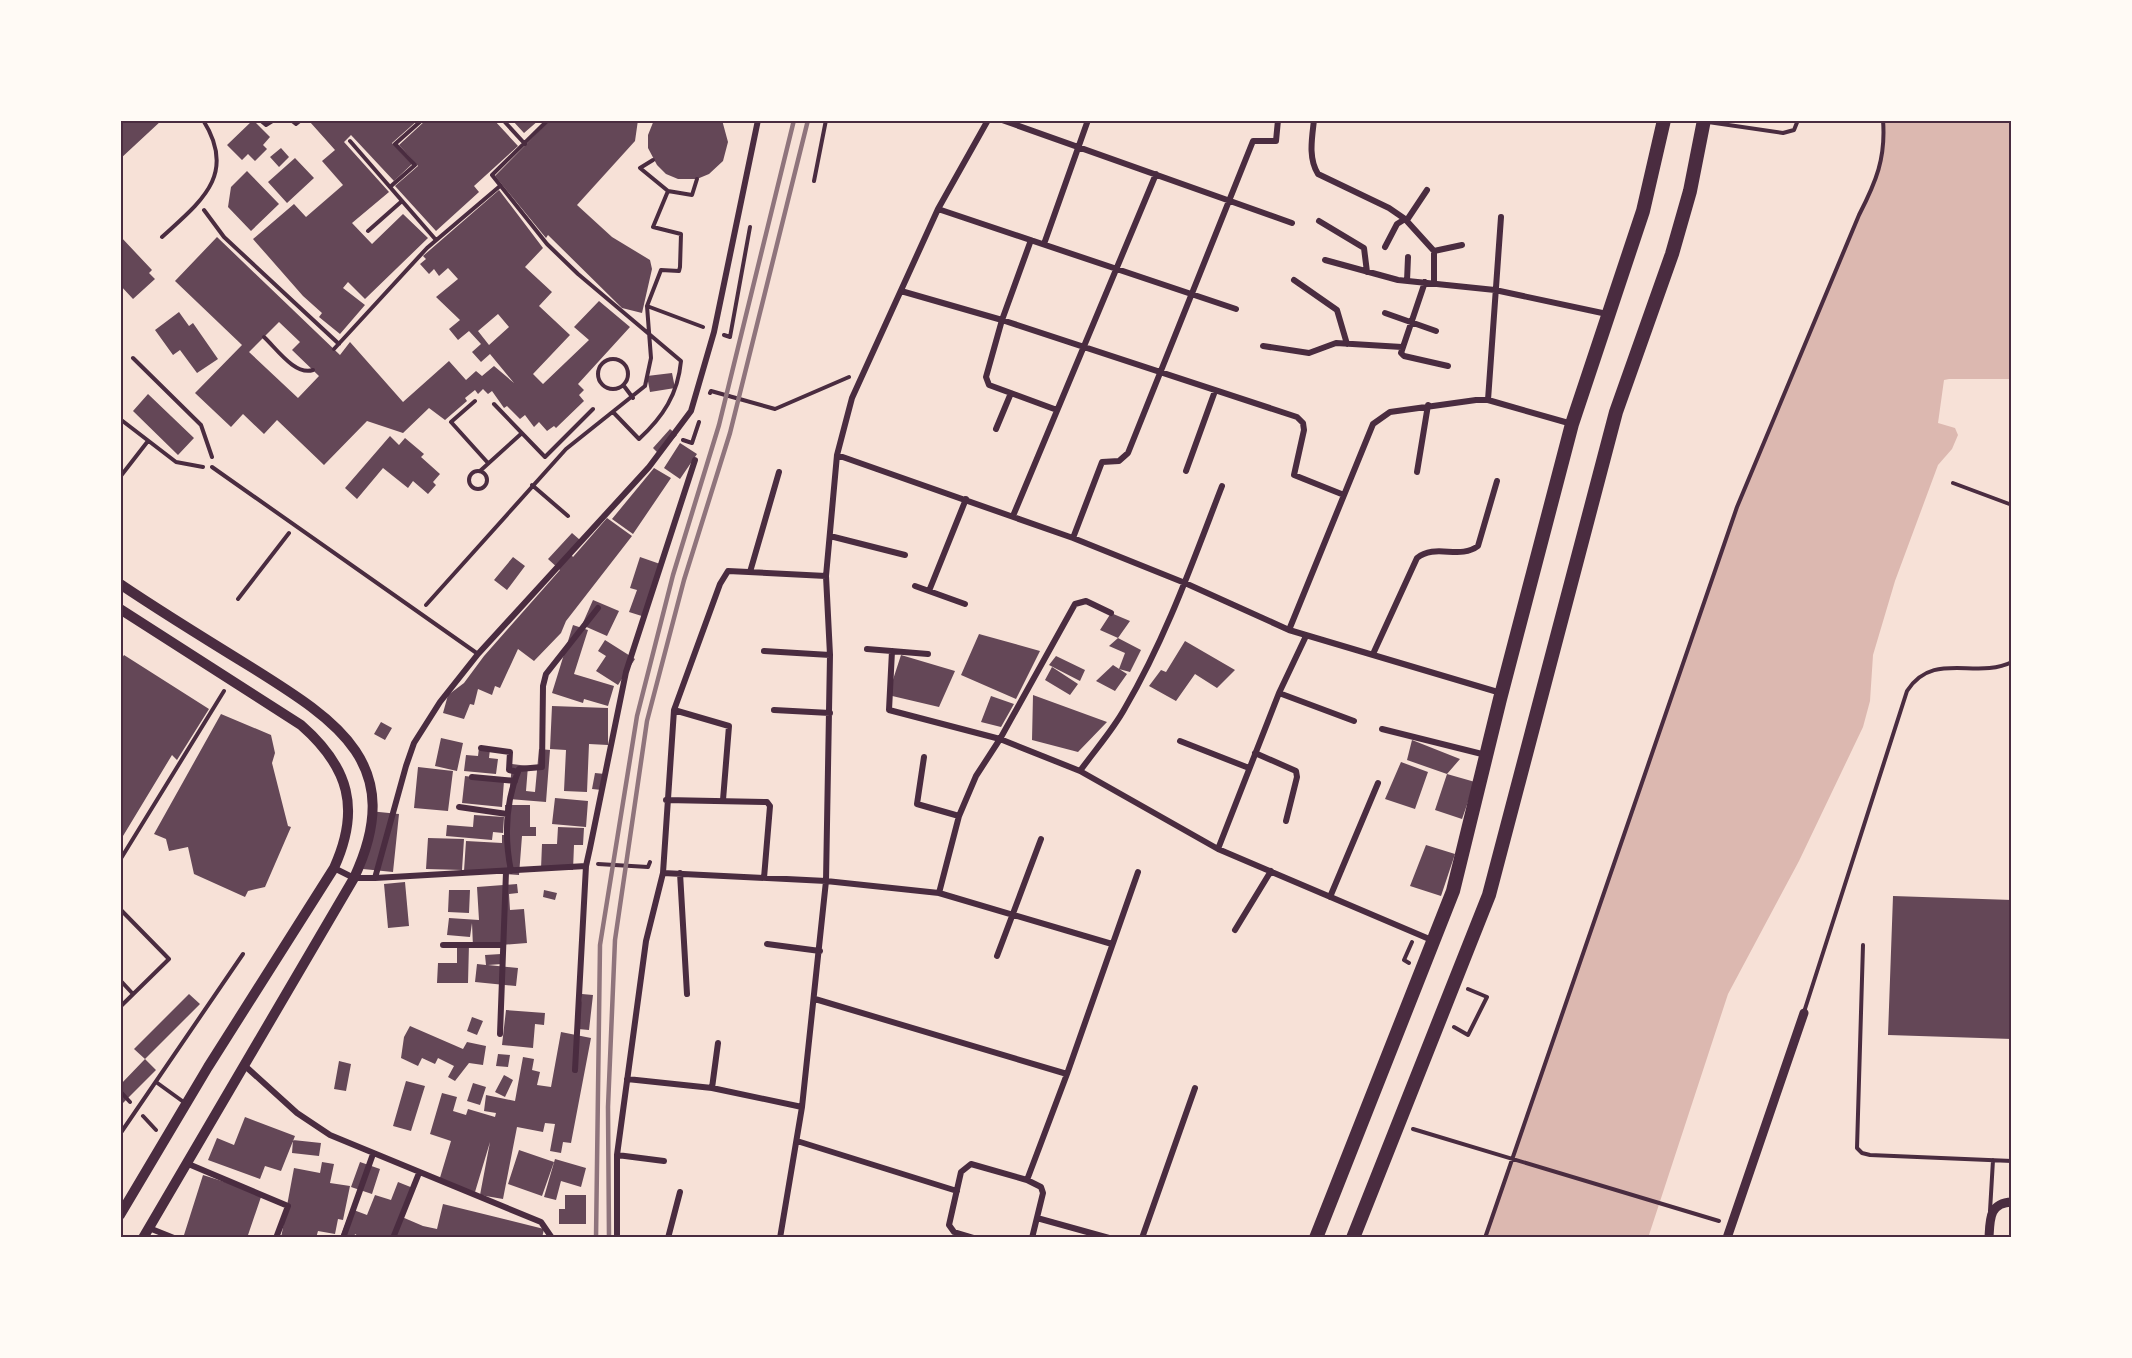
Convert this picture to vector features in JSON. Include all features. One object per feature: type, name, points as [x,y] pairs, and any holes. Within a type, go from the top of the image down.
[{"type":"highway","points":[[1316,1238],[1453,891],[1501,693],[1572,424],[1643,211],[1664,120]]},
{"type":"highway","points":[[1353,1238],[1489,895],[1616,412],[1672,254],[1690,191],[1704,121]]},
{"type":"main road","points":[[120,585],[322,713],[348,738],[367,777],[372,814],[369,837],[354,878],[143,1238]]},
{"type":"main road","points":[[120,609],[301,725],[319,741],[337,763],[345,790],[347,823],[345,840],[334,868],[186,1103],[120,1215]]},
{"type":"street","points":[[375,878],[414,743],[440,702],[478,654],[649,467],[691,411],[714,332],[758,120]]},
{"type":"street","points":[[780,1238],[802,1107],[826,881],[830,656],[826,576],[837,455],[852,398],[938,209],[988,120]]},
{"type":"street","points":[[1002,120],[1292,223]]},
{"type":"street","points":[[1044,244],[1088,120]]},
{"type":"street","points":[[1073,538],[1100,466],[1104,461],[1119,461],[1125,457],[1161,374],[1253,141],[1276,141],[1278,120]]},
{"type":"street","points":[[1314,120],[1311,144],[1313,166],[1318,174],[1389,208],[1406,219],[1434,251],[1434,283]]},
{"type":"street","points":[[1013,516],[1156,174]]},
{"type":"street","points":[[1385,247],[1397,224],[1406,219],[1427,190]]},
{"type":"street","points":[[938,209],[1236,309]]},
{"type":"street","points":[[1488,400],[1501,218]]},
{"type":"street","points":[[1319,221],[1364,248],[1367,272]]},
{"type":"street","points":[[1032,240],[1002,320],[986,377],[989,385],[1057,410]]},
{"type":"street","points":[[1434,251],[1462,245]]},
{"type":"street","points":[[1407,280],[1408,257]]},
{"type":"street","points":[[1325,260],[1407,280],[1496,290],[1607,314]]},
{"type":"street","points":[[1294,280],[1337,310],[1347,344]]},
{"type":"street","points":[[1425,282],[1402,347],[1404,356],[1448,366]]},
{"type":"street","points":[[901,291],[1002,320],[1297,417],[1303,423],[1304,430],[1294,475],[1344,495]]},
{"type":"street","points":[[1385,313],[1436,331]]},
{"type":"street","points":[[1263,346],[1309,353],[1336,343],[1402,347]]},
{"type":"street","points":[[1186,471],[1215,391]]},
{"type":"street","points":[[996,429],[1011,393]]},
{"type":"street","points":[[1289,630],[1373,424],[1380,416],[1428,405],[1488,400],[1572,424]]},
{"type":"street","points":[[1417,472],[1428,405]]},
{"type":"street","points":[[837,455],[1073,538],[1185,583],[1289,630],[1501,693]]},
{"type":"street","points":[[575,1070],[586,866],[626,672],[695,460]]},
{"type":"street","points":[[750,572],[779,472]]},
{"type":"street","points":[[1373,654],[1418,558],[1428,551],[1467,552],[1478,546],[1497,481]]},
{"type":"street","points":[[1080,771],[1125,710],[1185,583],[1222,486]]},
{"type":"street","points":[[929,591],[966,499]]},
{"type":"street","points":[[830,536],[905,555]]},
{"type":"street","points":[[617,1238],[617,1155],[639,1010],[646,941],[663,873],[666,800],[674,710],[720,584],[729,571],[826,576]]},
{"type":"street","points":[[915,586],[965,604]]},
{"type":"street","points":[[939,893],[959,816],[976,776],[1000,739],[1075,604],[1086,601],[1112,613]]},
{"type":"street","points":[[500,1034],[503,945],[509,872],[506,848],[507,814],[518,772],[521,769],[542,767],[543,686],[546,674],[598,608]]},
{"type":"street","points":[[1218,849],[1279,693],[1306,636]]},
{"type":"street","points":[[867,649],[928,654]]},
{"type":"street","points":[[764,651],[830,656]]},
{"type":"street","points":[[892,651],[889,710],[1000,739],[1080,771],[1218,849],[1434,941]]},
{"type":"street","points":[[1279,693],[1354,721]]},
{"type":"street","points":[[674,710],[729,726],[723,800]]},
{"type":"street","points":[[774,710],[830,713]]},
{"type":"street","points":[[1382,729],[1486,755]]},
{"type":"street","points":[[1180,741],[1249,768]]},
{"type":"street","points":[[481,748],[510,752],[509,770],[518,772]]},
{"type":"street","points":[[1255,753],[1296,771],[1298,777],[1286,820]]},
{"type":"street","points":[[924,757],[917,804],[959,816]]},
{"type":"street","points":[[472,777],[515,781]]},
{"type":"street","points":[[1330,897],[1378,783]]},
{"type":"street","points":[[666,800],[763,801],[770,806],[764,878]]},
{"type":"street","points":[[459,807],[507,814]]},
{"type":"street","points":[[997,956],[1041,838]]},
{"type":"street","points":[[334,868],[354,878],[375,878],[586,866]]},
{"type":"street","points":[[1235,930],[1271,871]]},
{"type":"street","points":[[1027,1180],[1138,872]]},
{"type":"street","points":[[663,873],[826,881],[939,893],[1112,944]]},
{"type":"street","points":[[680,873],[687,994]]},
{"type":"street","points":[[767,944],[820,951]]},
{"type":"street","points":[[443,945],[503,945]]},
{"type":"street","points":[[815,999],[1067,1074]]},
{"type":"street","points":[[1727,1238],[1804,1013]]},
{"type":"street","points":[[712,1088],[718,1042]]},
{"type":"street","points":[[243,1065],[297,1113],[330,1135],[542,1222],[552,1238]]},
{"type":"street","points":[[627,1079],[712,1088],[802,1107]]},
{"type":"street","points":[[1142,1238],[1195,1088]]},
{"type":"street","points":[[797,1141],[957,1191]]},
{"type":"street","points":[[343,1238],[373,1154]]},
{"type":"street","points":[[617,1155],[664,1161]]},
{"type":"street","points":[[186,1163],[286,1204],[289,1208],[276,1238]]},
{"type":"street","points":[[974,1238],[954,1232],[950,1228],[961,1172],[971,1164],[1038,1184],[1042,1190],[1032,1238]]},
{"type":"street","points":[[393,1238],[419,1173]]},
{"type":"street","points":[[668,1238],[680,1192]]},
{"type":"street","points":[[1989,1238],[1990,1214],[2001,1203],[2012,1202]]},
{"type":"street","points":[[1037,1218],[1109,1238]]},
{"type":"street","points":[[148,1228],[174,1238]]},
{"type":"lane","points":[[162,237],[198,203],[214,181],[218,165],[217,148],[203,120]]},
{"type":"lane","points":[[1704,121],[1783,133],[1794,130],[1797,120]]},
{"type":"lane","points":[[212,467],[478,654]]},
{"type":"lane","points":[[1953,483],[2012,505]]},
{"type":"lane","points":[[1804,1013],[1907,692],[1913,681],[1934,669],[1998,667],[2012,662]]},
{"type":"lane","points":[[1863,945],[1857,1148],[1862,1153],[1870,1155],[2012,1161]]},
{"type":"lane","points":[[120,1134],[243,954]]},
{"type":"lane","points":[[156,1082],[186,1103]]},
{"type":"lane","points":[[1990,1214],[1993,1160]]},
{"type":"path","points":[[260,120],[266,126],[274,120]]},
{"type":"path","points":[[291,120],[296,124],[301,120]]},
{"type":"path","points":[[390,187],[415,165],[395,144],[422,120]]},
{"type":"path","points":[[503,120],[525,144]]},
{"type":"path","points":[[548,120],[492,176],[547,244],[681,360],[671,402],[661,417],[639,439],[613,412]]},
{"type":"path","points":[[814,181],[826,120]]},
{"type":"path","points":[[1485,1238],[1737,507],[1859,215],[1878,177],[1885,137],[1883,120]]},
{"type":"path","points":[[350,141],[436,240]]},
{"type":"path","points":[[653,160],[640,168],[668,191],[692,195],[697,179]]},
{"type":"path","points":[[334,349],[387,289],[436,240],[500,186]]},
{"type":"path","points":[[420,612],[573,442],[633,398],[648,380],[651,358],[647,306],[661,270],[679,271],[681,234],[653,226],[668,191]]},
{"type":"path","points":[[368,231],[402,201]]},
{"type":"path","points":[[213,219],[224,237],[339,344]]},
{"type":"path","points":[[647,306],[693,324]]},
{"type":"path","points":[[264,337],[298,369],[308,372],[313,370]]},
{"type":"path","points":[[120,419],[176,462],[192,467],[212,467],[210,445],[201,425],[133,358]]},
{"type":"path","points":[[616,359],[626,365],[629,376],[624,386],[619,389],[607,389],[599,381],[598,370],[605,361],[616,359]]},
{"type":"path","points":[[711,391],[775,408],[864,372]]},
{"type":"path","points":[[624,386],[633,398]]},
{"type":"path","points":[[475,401],[451,422],[488,463]]},
{"type":"path","points":[[494,404],[545,457],[593,409]]},
{"type":"path","points":[[480,471],[487,479],[482,488],[476,489],[469,481],[474,471],[480,471],[522,433]]},
{"type":"path","points":[[566,435],[573,442]]},
{"type":"path","points":[[120,477],[148,441]]},
{"type":"path","points":[[532,485],[568,516]]},
{"type":"path","points":[[238,598],[295,525]]},
{"type":"path","points":[[120,860],[230,680]]},
{"type":"path","points":[[596,864],[648,867]]},
{"type":"path","points":[[120,1007],[169,959],[121,911]]},
{"type":"path","points":[[1404,960],[1414,939]]},
{"type":"path","points":[[120,980],[134,994]]},
{"type":"path","points":[[1468,1035],[1487,997]]},
{"type":"path","points":[[1399,1124],[1731,1224]]},
{"type":"shaded area","points":[[1883,120],[2012,120],[2012,379],[1944,380],[1938,423],[1955,428],[1958,435],[1952,449],[1938,465],[1895,581],[1873,655],[1870,701],[1863,727],[1799,861],[1728,994],[1648,1238],[1485,1238],[1737,507],[1875,180],[1883,146]]},
{"type":"building","points":[[120,120],[162,120],[120,159]]},
{"type":"building","points":[[253,120],[270,137],[263,145],[267,149],[255,161],[248,154],[242,160],[227,145]]},
{"type":"building","points":[[312,120],[418,120],[392,143],[412,164],[394,181],[351,135],[344,142],[389,192],[352,223],[372,244],[403,214],[428,238],[365,299],[348,282],[343,288],[365,305],[340,334],[319,317],[322,313],[303,296],[253,239],[294,204],[306,217],[343,185],[322,161],[335,150],[310,122]]},
{"type":"building","points":[[426,120],[494,120],[518,146],[474,186],[479,192],[436,231],[395,186],[418,166],[399,145]]},
{"type":"building","points":[[512,120],[539,120],[524,133]]},
{"type":"building","points":[[550,120],[638,120],[635,141],[577,205],[612,237],[650,260],[652,269],[642,313],[622,308],[548,235],[546,238],[495,176]]},
{"type":"building","points":[[654,120],[722,120],[728,142],[723,161],[709,174],[697,179],[678,179],[666,174],[657,165],[648,148],[648,135]]},
{"type":"building","points":[[281,148],[289,157],[279,167],[270,157]]},
{"type":"building","points":[[295,158],[314,178],[287,203],[268,182]]},
{"type":"building","points":[[247,171],[279,204],[251,231],[228,207],[231,187]]},
{"type":"building","points":[[499,190],[543,248],[525,267],[552,292],[539,306],[570,335],[533,374],[543,384],[589,340],[574,327],[599,301],[630,327],[578,384],[584,390],[579,395],[584,401],[556,428],[554,426],[547,431],[539,422],[534,427],[525,415],[520,419],[507,406],[504,408],[492,391],[488,394],[483,389],[478,394],[475,390],[465,398],[467,401],[445,420],[429,408],[403,433],[367,421],[324,465],[277,420],[264,434],[243,414],[231,427],[195,393],[242,345],[175,281],[217,237],[340,355],[350,342],[403,402],[449,361],[466,380],[476,371],[482,376],[494,366],[514,383],[490,354],[481,362],[472,352],[481,344],[469,331],[458,340],[449,329],[460,320],[436,297],[458,279],[448,268],[439,276],[434,269],[429,274],[420,264],[426,259],[423,256]],"holes":[[[498,314],[509,327],[489,345],[478,331]],[[279,322],[300,342],[292,350],[319,376],[298,398],[249,352]]]},
{"type":"building","points":[[120,236],[152,270],[149,273],[155,279],[133,299],[120,285]]},
{"type":"building","points":[[179,312],[189,326],[193,323],[218,359],[197,373],[180,350],[173,355],[155,330]]},
{"type":"building","points":[[672,373],[675,388],[650,392],[647,376]]},
{"type":"building","points":[[148,394],[194,438],[178,455],[133,411]]},
{"type":"building","points":[[670,429],[677,435],[659,454],[653,448]]},
{"type":"building","points":[[390,436],[399,445],[405,438],[424,454],[421,457],[440,474],[433,482],[436,485],[428,494],[413,481],[408,488],[383,468],[357,499],[345,488]]},
{"type":"building","points":[[680,443],[697,454],[680,479],[664,468]]},
{"type":"building","points":[[654,468],[671,478],[633,534],[612,519]]},
{"type":"building","points":[[607,518],[632,536],[566,621],[561,633],[534,661],[518,649],[500,688],[495,686],[492,695],[478,689],[474,705],[470,704],[464,719],[443,713],[448,695],[464,683],[484,656],[560,570],[548,559],[572,533],[580,540],[569,552],[573,557]]},
{"type":"building","points":[[513,557],[525,566],[507,590],[494,580]]},
{"type":"building","points":[[640,557],[663,565],[645,617],[629,612],[637,590],[630,588]]},
{"type":"building","points":[[593,600],[619,611],[607,636],[582,625]]},
{"type":"building","points":[[1111,613],[1130,621],[1118,638],[1100,630]]},
{"type":"building","points":[[573,625],[588,630],[574,674],[614,686],[608,706],[584,699],[583,703],[552,693]]},
{"type":"building","points":[[979,634],[1040,651],[1016,699],[961,675]]},
{"type":"building","points":[[1118,638],[1141,650],[1130,672],[1119,669],[1125,653],[1109,646]]},
{"type":"building","points":[[605,640],[635,659],[618,685],[596,671],[606,656],[598,651]]},
{"type":"building","points":[[1185,641],[1235,670],[1217,688],[1195,674],[1176,701],[1149,686],[1161,670],[1166,672]]},
{"type":"building","points":[[124,655],[209,709],[177,760],[172,755],[123,836],[120,834],[120,661]]},
{"type":"building","points":[[901,655],[955,671],[939,707],[888,695]]},
{"type":"building","points":[[1056,656],[1085,670],[1080,681],[1049,665]]},
{"type":"building","points":[[1113,665],[1127,674],[1115,691],[1096,681]]},
{"type":"building","points":[[1052,667],[1078,684],[1070,695],[1045,680]]},
{"type":"building","points":[[1033,695],[1107,722],[1078,752],[1032,740]]},
{"type":"building","points":[[991,696],[1014,704],[1001,727],[981,722]]},
{"type":"building","points":[[552,706],[608,708],[608,745],[589,744],[587,792],[564,791],[566,750],[550,749]]},
{"type":"building","points":[[221,714],[271,735],[275,753],[272,763],[288,826],[291,827],[265,887],[248,891],[245,897],[194,874],[188,847],[169,851],[166,839],[154,834]]},
{"type":"building","points":[[381,722],[392,728],[385,740],[374,734]]},
{"type":"building","points":[[441,738],[463,743],[457,771],[435,766]]},
{"type":"building","points":[[1412,740],[1460,759],[1447,774],[1407,760]]},
{"type":"building","points":[[479,748],[490,749],[489,758],[498,759],[496,774],[464,771],[466,755],[478,756]]},
{"type":"building","points":[[539,749],[550,750],[546,802],[509,799],[512,764],[528,766],[526,791],[535,792]]},
{"type":"building","points":[[1401,762],[1428,772],[1415,809],[1385,799]]},
{"type":"building","points":[[418,767],[453,771],[448,811],[414,808]]},
{"type":"building","points":[[595,773],[605,774],[602,790],[592,789]]},
{"type":"building","points":[[1447,774],[1475,782],[1462,819],[1435,810]]},
{"type":"building","points":[[465,776],[504,781],[502,807],[462,803]]},
{"type":"building","points":[[555,798],[588,801],[586,827],[552,824]]},
{"type":"building","points":[[505,805],[530,805],[530,827],[536,827],[536,836],[522,836],[519,875],[464,871],[466,841],[502,843],[502,835],[506,835]]},
{"type":"building","points":[[369,811],[399,814],[393,872],[363,869]]},
{"type":"building","points":[[474,815],[504,817],[503,833],[493,832],[492,840],[446,836],[447,825],[473,827]]},
{"type":"building","points":[[558,827],[584,828],[583,845],[574,845],[573,870],[541,869],[542,844],[557,844]]},
{"type":"building","points":[[428,838],[464,839],[462,870],[426,869]]},
{"type":"building","points":[[1426,845],[1455,854],[1441,896],[1410,886]]},
{"type":"building","points":[[405,882],[409,926],[388,928],[384,884]]},
{"type":"building","points":[[517,884],[518,893],[509,894],[510,910],[524,909],[527,943],[473,947],[472,923],[470,937],[447,935],[449,918],[479,920],[477,887]]},
{"type":"building","points":[[449,890],[470,890],[469,913],[448,912]]},
{"type":"building","points":[[544,890],[557,893],[555,900],[543,897]]},
{"type":"building","points":[[1893,896],[2012,900],[2012,1039],[1888,1035]]},
{"type":"building","points":[[457,944],[469,944],[468,983],[437,983],[438,963],[457,963]]},
{"type":"building","points":[[501,954],[502,964],[488,965],[518,968],[516,986],[475,982],[477,964],[486,965],[485,955]]},
{"type":"building","points":[[189,994],[200,1004],[145,1059],[134,1049]]},
{"type":"building","points":[[582,994],[593,995],[589,1030],[578,1029]]},
{"type":"building","points":[[506,1010],[545,1013],[544,1025],[535,1024],[533,1048],[502,1045]]},
{"type":"building","points":[[472,1017],[483,1021],[477,1035],[467,1031]]},
{"type":"building","points":[[410,1026],[463,1049],[467,1042],[486,1046],[483,1065],[469,1063],[455,1081],[448,1077],[454,1066],[438,1058],[435,1064],[422,1058],[418,1066],[401,1058],[404,1037]]},
{"type":"building","points":[[561,1032],[591,1038],[571,1143],[563,1142],[561,1153],[550,1151],[555,1124],[545,1123],[543,1132],[517,1127],[503,1199],[480,1195],[490,1142],[475,1192],[439,1181],[451,1141],[430,1134],[442,1093],[457,1097],[453,1111],[466,1115],[468,1109],[495,1117],[496,1113],[484,1111],[486,1095],[515,1101],[523,1057],[534,1059],[532,1070],[540,1072],[537,1085],[551,1087]]},
{"type":"building","points":[[498,1054],[510,1055],[508,1067],[496,1066]]},
{"type":"building","points":[[145,1059],[156,1070],[120,1106],[120,1085]]},
{"type":"building","points":[[339,1061],[351,1064],[346,1091],[334,1089]]},
{"type":"building","points":[[504,1075],[513,1080],[505,1097],[495,1092]]},
{"type":"building","points":[[406,1081],[425,1086],[411,1131],[393,1126]]},
{"type":"building","points":[[473,1083],[486,1087],[480,1105],[467,1101]]},
{"type":"building","points":[[245,1117],[295,1136],[281,1171],[265,1166],[260,1179],[208,1160],[217,1138],[234,1145]]},
{"type":"building","points":[[293,1140],[321,1143],[319,1156],[292,1153]]},
{"type":"building","points":[[519,1150],[554,1162],[542,1196],[508,1184]]},
{"type":"building","points":[[555,1159],[586,1168],[581,1187],[561,1181],[556,1200],[544,1197]]},
{"type":"building","points":[[322,1162],[334,1164],[330,1183],[350,1186],[343,1220],[338,1219],[335,1234],[318,1231],[316,1238],[281,1238],[294,1168],[320,1173]]},
{"type":"building","points":[[360,1162],[380,1169],[372,1194],[351,1187]]},
{"type":"building","points":[[203,1175],[262,1194],[247,1238],[194,1238],[184,1235]]},
{"type":"building","points":[[398,1182],[413,1188],[402,1217],[423,1226],[437,1229],[443,1204],[544,1229],[542,1238],[361,1238],[355,1234],[354,1238],[340,1238],[351,1209],[367,1215],[375,1195],[391,1200]]},
{"type":"building","points":[[565,1195],[586,1195],[586,1224],[559,1224],[559,1209],[565,1209]]},
{"type":"railway","points":[[596,1238],[600,945],[637,716],[673,575],[719,425],[794,120]]},
{"type":"railway","points":[[609,1238],[608,1107],[615,940],[647,721],[684,580],[730,433],[808,120]]}]
